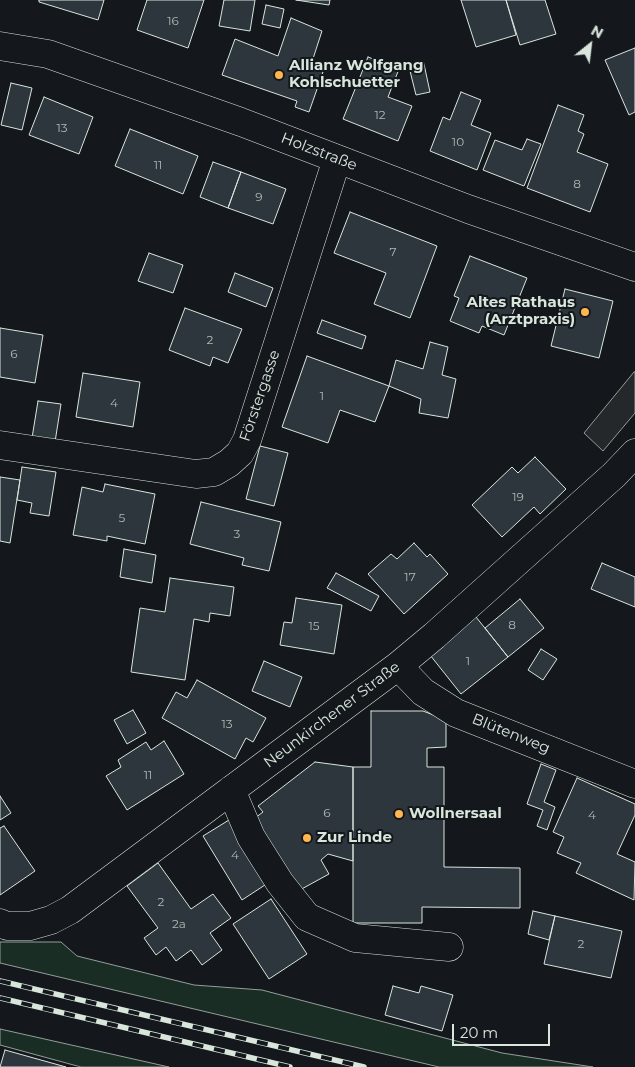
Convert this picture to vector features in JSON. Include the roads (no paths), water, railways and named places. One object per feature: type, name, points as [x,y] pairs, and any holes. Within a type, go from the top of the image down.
[{"type":"street","name":"Holzstraße","points":[[0,46],[48,54],[232,119],[468,209],[635,267]]},
{"type":"street","name":"Förstergasse","points":[[0,445],[196,474],[214,472],[229,463],[240,453],[247,440],[337,159]]},
{"type":"street","name":"Neunkirchener Straße","points":[[0,923],[7,926],[30,926],[51,920],[70,910],[398,666],[635,453]]},
{"type":"street","name":"Blütenweg","points":[[398,666],[423,692],[456,713],[635,784]]},
{"type":"street","points":[[231,790],[251,837],[280,883],[307,917],[354,938],[449,948]]},
{"type":"railway","points":[[0,981],[364,1067]]},
{"type":"railway","points":[[0,998],[290,1067]]},
{"type":"place","name":"Allianz Wolfgang Kohlschuetter","points":[[279,75]]},
{"type":"place","name":"Altes Rathaus (Arztpraxis)","points":[[585,312]]},
{"type":"place","name":"Wollnersaal","points":[[399,814]]},
{"type":"place","name":"Zur Linde","points":[[307,838]]}]
